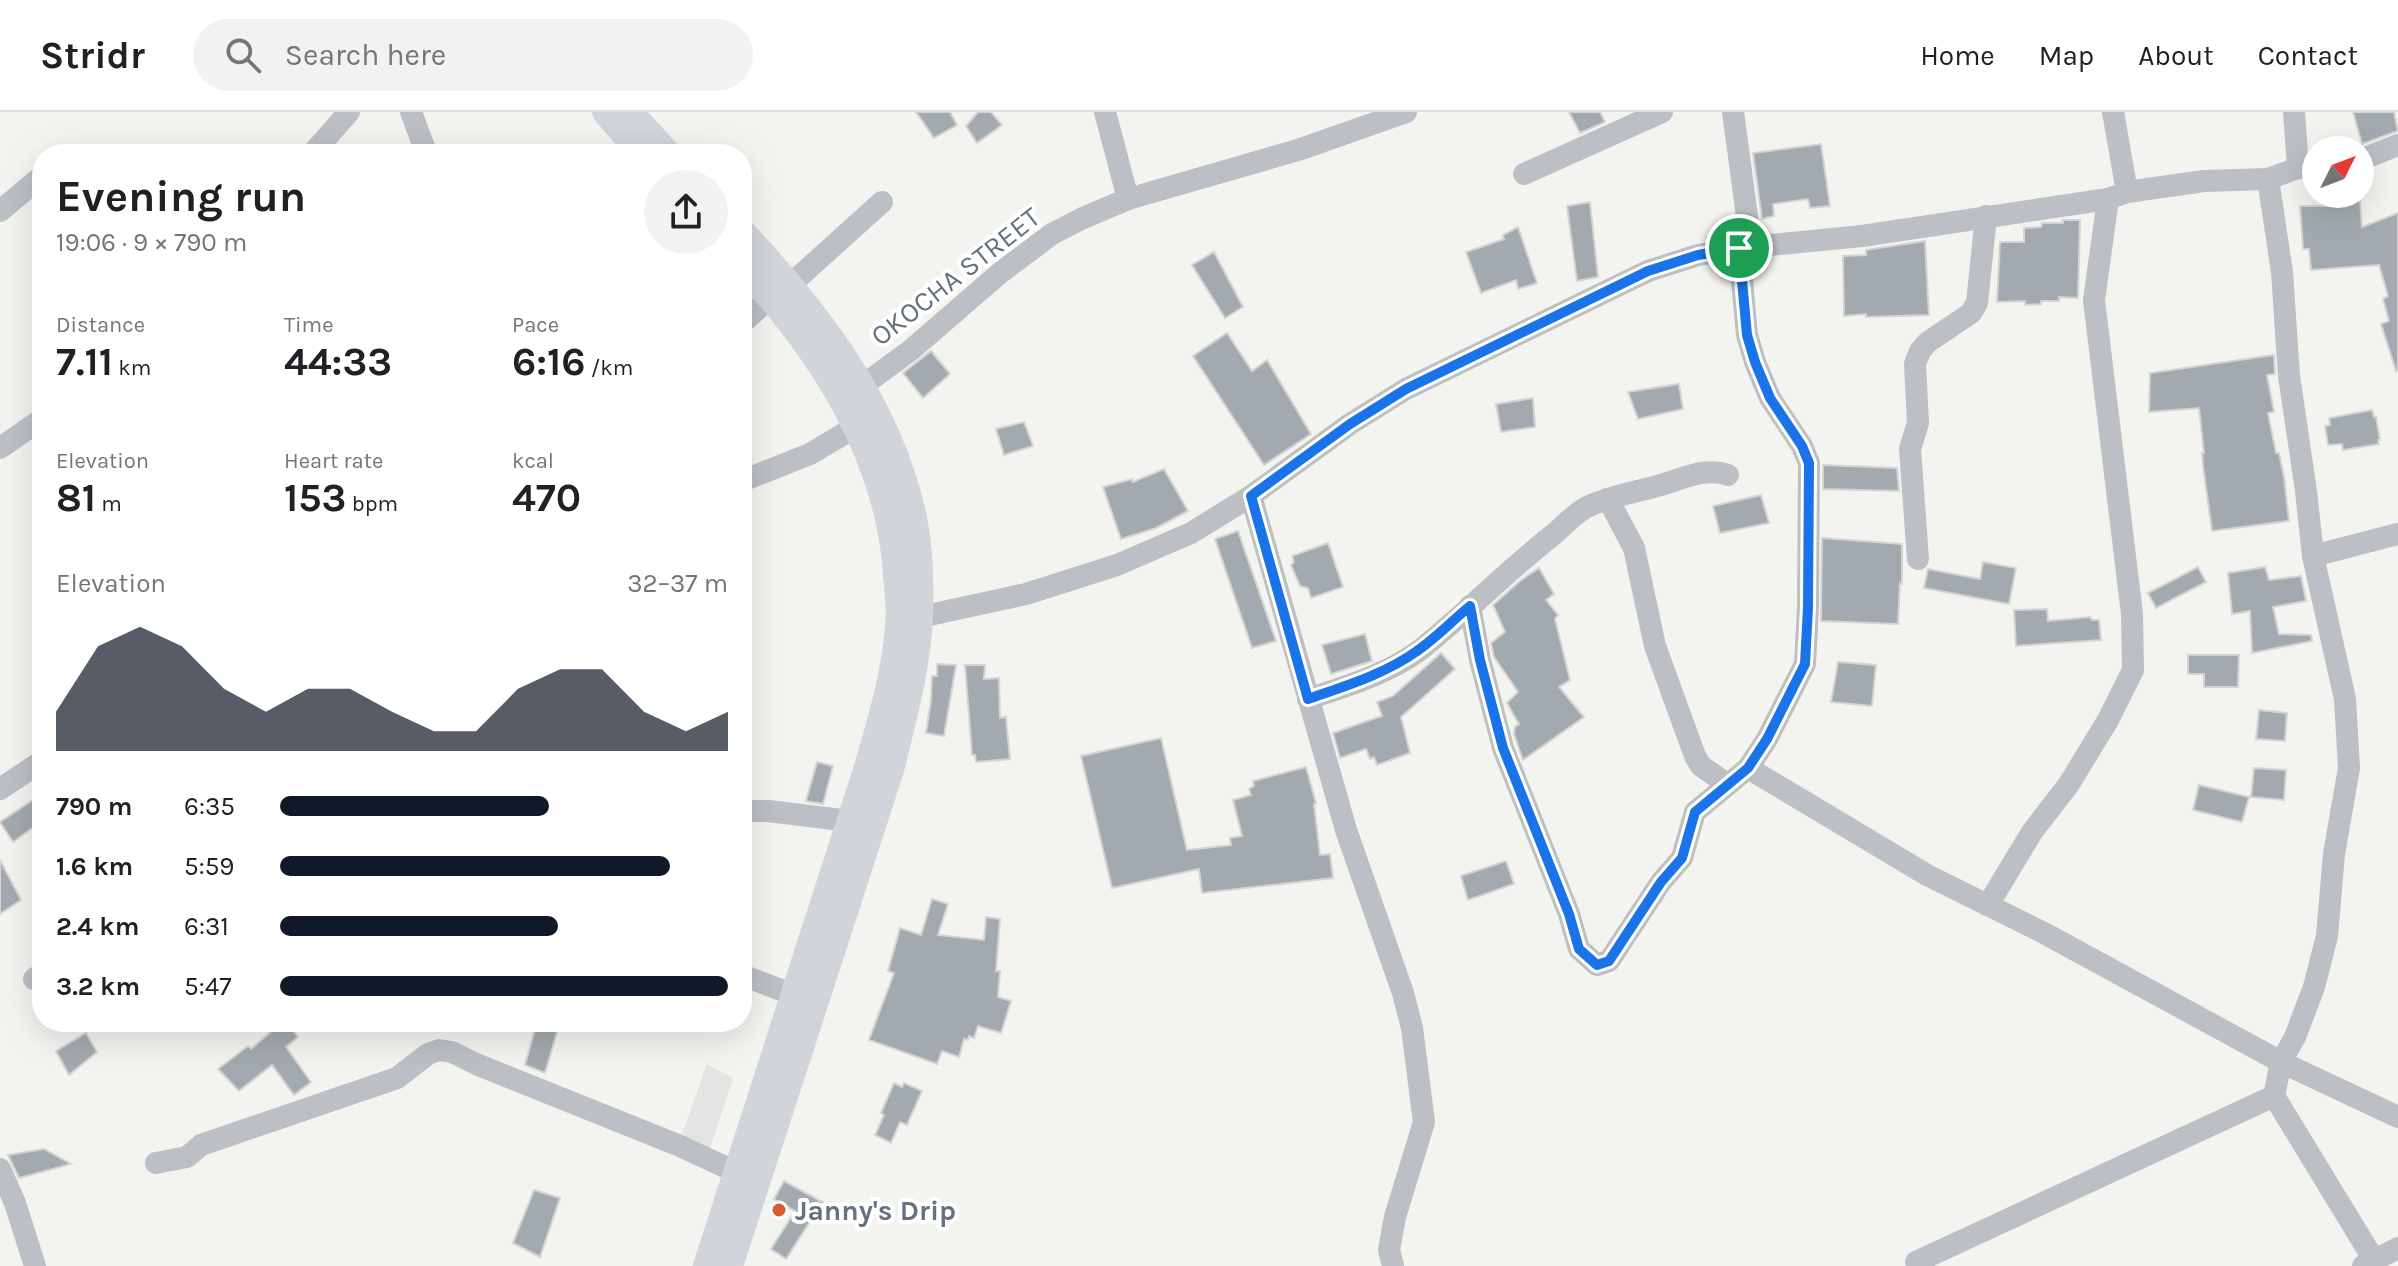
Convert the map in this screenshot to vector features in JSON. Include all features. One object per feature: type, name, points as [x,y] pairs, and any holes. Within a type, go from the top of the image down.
[{"type":"main road","points":[[605,112],[632,144]]},
{"type":"main road","points":[[630,112],[660,144]]},
{"type":"main road","points":[[706,1266],[850,821],[890,687],[898,625],[895,549],[889,521],[857,426],[781,290],[752,246]]},
{"type":"main road","points":[[730,1266],[891,770],[910,693],[920,617],[918,548],[913,514],[883,424],[836,343],[781,290],[752,272]]},
{"type":"street","points":[[321,144],[349,112]]},
{"type":"street","points":[[411,112],[423,144]]},
{"type":"street","points":[[1105,112],[1128,199]]},
{"type":"street","name":"OKOCHA STREET","points":[[862,386],[911,350],[1000,273],[1052,234],[1128,199],[1298,150],[1406,112]]},
{"type":"street","points":[[1524,174],[1662,112]]},
{"type":"street","points":[[1470,606],[1480,660],[1503,748],[1569,914],[1579,949],[1597,965],[1609,961],[1661,882],[1682,858],[1695,812],[1748,768],[1767,739],[1805,664],[1809,463],[1802,446],[1770,398],[1747,335],[1745,247],[1733,112]]},
{"type":"street","points":[[1988,905],[2032,832],[2077,771],[2133,670],[2132,614],[2094,300],[2117,195],[2113,112]]},
{"type":"street","points":[[2294,112],[2302,146]]},
{"type":"street","points":[[2374,154],[2398,145]]},
{"type":"street","points":[[920,617],[1026,594],[1117,565],[1191,533],[1251,496],[1350,424],[1406,389],[1648,271],[1698,255],[1745,247],[1862,236],[2204,181],[2268,179],[2302,169]]},
{"type":"street","points":[[2268,179],[2282,272],[2289,376],[2313,556],[2345,699],[2349,768],[2334,854],[2327,936],[2314,987],[2295,1037],[2281,1062],[2274,1096],[2368,1263],[2398,1248]]},
{"type":"street","points":[[0,211],[32,184]]},
{"type":"street","points":[[752,315],[882,202]]},
{"type":"street","points":[[1918,559],[1910,449],[1918,423],[1915,364],[1928,342],[1971,313],[1977,303],[1986,216]]},
{"type":"street","points":[[0,448],[32,426]]},
{"type":"street","points":[[752,477],[810,454],[857,426]]},
{"type":"street","points":[[1308,699],[1357,682],[1419,650],[1585,508],[1703,472],[1728,475]]},
{"type":"street","points":[[1251,496],[1346,830],[1403,993],[1412,1028],[1424,1122],[1395,1217],[1389,1250],[1393,1266]]},
{"type":"street","points":[[1608,499],[1634,548],[1655,646],[1695,756],[1701,766],[1727,784]]},
{"type":"street","points":[[2313,556],[2398,534]]},
{"type":"street","points":[[0,789],[32,768]]},
{"type":"street","points":[[1748,768],[1927,875],[2281,1062],[2398,1117]]},
{"type":"street","points":[[752,811],[850,821]]},
{"type":"street","points":[[752,979],[794,995]]},
{"type":"street","points":[[156,1163],[187,1157],[201,1145],[397,1078],[428,1054],[439,1050],[452,1052],[736,1172]]},
{"type":"street","points":[[1919,1266],[1916,1262],[2274,1096]]},
{"type":"street","points":[[0,1169],[15,1203],[35,1266]]},
{"type":"shaded area","points":[[707,1064],[733,1078],[710,1149],[681,1137]]},
{"type":"building","points":[[916,112],[950,112],[957,125],[934,138]]},
{"type":"building","points":[[978,112],[991,112],[1002,125],[977,143],[966,126]]},
{"type":"building","points":[[1569,112],[1600,112],[1605,122],[1580,133]]},
{"type":"building","points":[[2353,112],[2394,112],[2398,131],[2374,140],[2374,136],[2360,136]]},
{"type":"building","points":[[1821,144],[1830,206],[1810,208],[1808,199],[1773,204],[1774,216],[1762,219],[1753,153]]},
{"type":"building","points":[[1590,202],[1598,277],[1577,281],[1567,206]]},
{"type":"building","points":[[2300,206],[2361,208],[2362,227],[2398,213],[2398,370],[2381,324],[2389,321],[2383,299],[2388,296],[2379,265],[2311,270],[2309,249],[2303,249]]},
{"type":"building","points":[[2063,220],[2080,220],[2078,298],[2059,297],[2059,301],[2025,305],[2025,301],[1997,302],[2000,242],[2024,242],[2024,228],[2041,227],[2042,223],[2063,223]]},
{"type":"building","points":[[1518,227],[1537,283],[1518,289],[1516,280],[1481,293],[1466,252],[1504,239],[1503,235]]},
{"type":"building","points":[[1925,241],[1929,315],[1844,316],[1843,256],[1866,255],[1866,250]]},
{"type":"building","points":[[1214,252],[1243,307],[1225,318],[1192,265]]},
{"type":"building","points":[[1227,333],[1252,371],[1267,360],[1311,434],[1264,465],[1193,356]]},
{"type":"building","points":[[931,351],[950,374],[923,398],[903,373]]},
{"type":"building","points":[[2274,355],[2275,374],[2267,375],[2274,412],[2268,413],[2284,477],[2289,521],[2212,531],[2199,408],[2149,412],[2150,373]]},
{"type":"building","points":[[1679,384],[1683,409],[1638,419],[1628,392]]},
{"type":"building","points":[[1533,398],[1535,427],[1501,432],[1496,404]]},
{"type":"building","points":[[2372,410],[2376,417],[2379,444],[2343,450],[2342,444],[2328,445],[2325,426],[2330,425],[2329,418]]},
{"type":"building","points":[[1024,422],[1033,446],[1004,455],[996,429]]},
{"type":"building","points":[[1823,465],[1897,468],[1899,491],[1823,489]]},
{"type":"building","points":[[1164,469],[1188,511],[1156,528],[1121,539],[1103,487],[1132,479],[1133,482]]},
{"type":"building","points":[[1761,495],[1769,523],[1720,533],[1713,506]]},
{"type":"building","points":[[1238,531],[1276,641],[1252,648],[1215,539]]},
{"type":"building","points":[[1822,538],[1902,544],[1898,624],[1821,621]]},
{"type":"building","points":[[1328,543],[1343,587],[1311,598],[1308,588],[1300,586],[1291,565],[1294,562],[1292,556]]},
{"type":"building","points":[[1983,562],[2016,568],[2009,604],[1924,588],[1928,569],[1980,579]]},
{"type":"building","points":[[2198,567],[2206,582],[2156,608],[2148,593]]},
{"type":"building","points":[[2265,567],[2269,580],[2301,576],[2306,601],[2273,607],[2279,634],[2311,635],[2312,641],[2252,653],[2250,611],[2232,614],[2228,573]]},
{"type":"building","points":[[1539,568],[1554,594],[1546,600],[1558,615],[1555,619],[1570,680],[1559,687],[1584,717],[1523,760],[1514,734],[1519,724],[1507,703],[1518,692],[1494,657],[1491,643],[1505,632],[1493,605]]},
{"type":"building","points":[[2047,609],[2048,621],[2090,617],[2099,620],[2101,640],[2016,646],[2014,610]]},
{"type":"building","points":[[1365,634],[1372,661],[1331,674],[1322,645]]},
{"type":"building","points":[[1441,653],[1455,669],[1401,717],[1410,753],[1377,765],[1366,749],[1340,758],[1333,733],[1382,716],[1377,702],[1393,696]]},
{"type":"building","points":[[2188,655],[2239,655],[2238,687],[2204,687],[2204,674],[2188,674]]},
{"type":"building","points":[[1838,662],[1876,665],[1872,706],[1831,702]]},
{"type":"building","points":[[937,664],[956,665],[944,736],[926,733],[932,676],[937,676]]},
{"type":"building","points":[[965,665],[985,665],[984,679],[999,678],[1000,718],[1006,717],[1010,759],[976,762],[975,755],[972,755]]},
{"type":"building","points":[[2259,710],[2287,713],[2285,741],[2256,739]]},
{"type":"building","points":[[1161,738],[1187,850],[1231,845],[1230,838],[1242,836],[1233,800],[1251,795],[1249,789],[1254,786],[1253,781],[1306,767],[1316,803],[1320,855],[1330,854],[1333,878],[1202,893],[1199,869],[1112,888],[1081,756]]},
{"type":"building","points":[[817,762],[833,766],[823,804],[806,801]]},
{"type":"building","points":[[2254,768],[2286,770],[2284,800],[2251,797]]},
{"type":"building","points":[[2199,785],[2249,797],[2242,822],[2193,810]]},
{"type":"building","points":[[32,801],[32,828],[13,842],[0,822]]},
{"type":"building","points":[[0,860],[21,900],[0,914]]},
{"type":"building","points":[[1506,861],[1514,884],[1468,900],[1461,876]]},
{"type":"building","points":[[932,899],[948,904],[938,935],[984,940],[986,917],[1000,919],[996,971],[1000,971],[998,997],[1011,1001],[1001,1033],[978,1026],[974,1038],[969,1036],[968,1040],[964,1039],[959,1057],[942,1051],[937,1064],[869,1040],[894,973],[888,971],[900,928],[921,935]]},
{"type":"building","points":[[271,1032],[294,1032],[298,1037],[286,1047],[311,1082],[294,1095],[272,1065],[239,1091],[218,1069],[248,1046],[251,1049]]},
{"type":"building","points":[[534,1032],[557,1032],[545,1073],[525,1065]]},
{"type":"building","points":[[86,1033],[97,1052],[69,1075],[56,1051]]},
{"type":"building","points":[[894,1083],[902,1087],[904,1083],[922,1091],[907,1125],[900,1122],[891,1143],[875,1135]]},
{"type":"building","points":[[44,1149],[71,1164],[19,1178],[8,1155]]},
{"type":"building","points":[[784,1181],[824,1203],[786,1259],[771,1249],[795,1211],[774,1199]]},
{"type":"building","points":[[534,1190],[560,1198],[540,1257],[513,1243]]},
{"type":"place","name":"Janny's Drip","points":[[779,1210]]},
{"type":"route","points":[[1739,248],[1747,335],[1755,362],[1770,398],[1802,446],[1809,463],[1805,664],[1767,739],[1748,768],[1695,812],[1682,858],[1661,882],[1609,961],[1597,965],[1579,949],[1569,914],[1503,748],[1480,660],[1470,606],[1419,650],[1397,664],[1308,699],[1251,496],[1350,424],[1406,389],[1648,271],[1698,255],[1739,248]]}]
